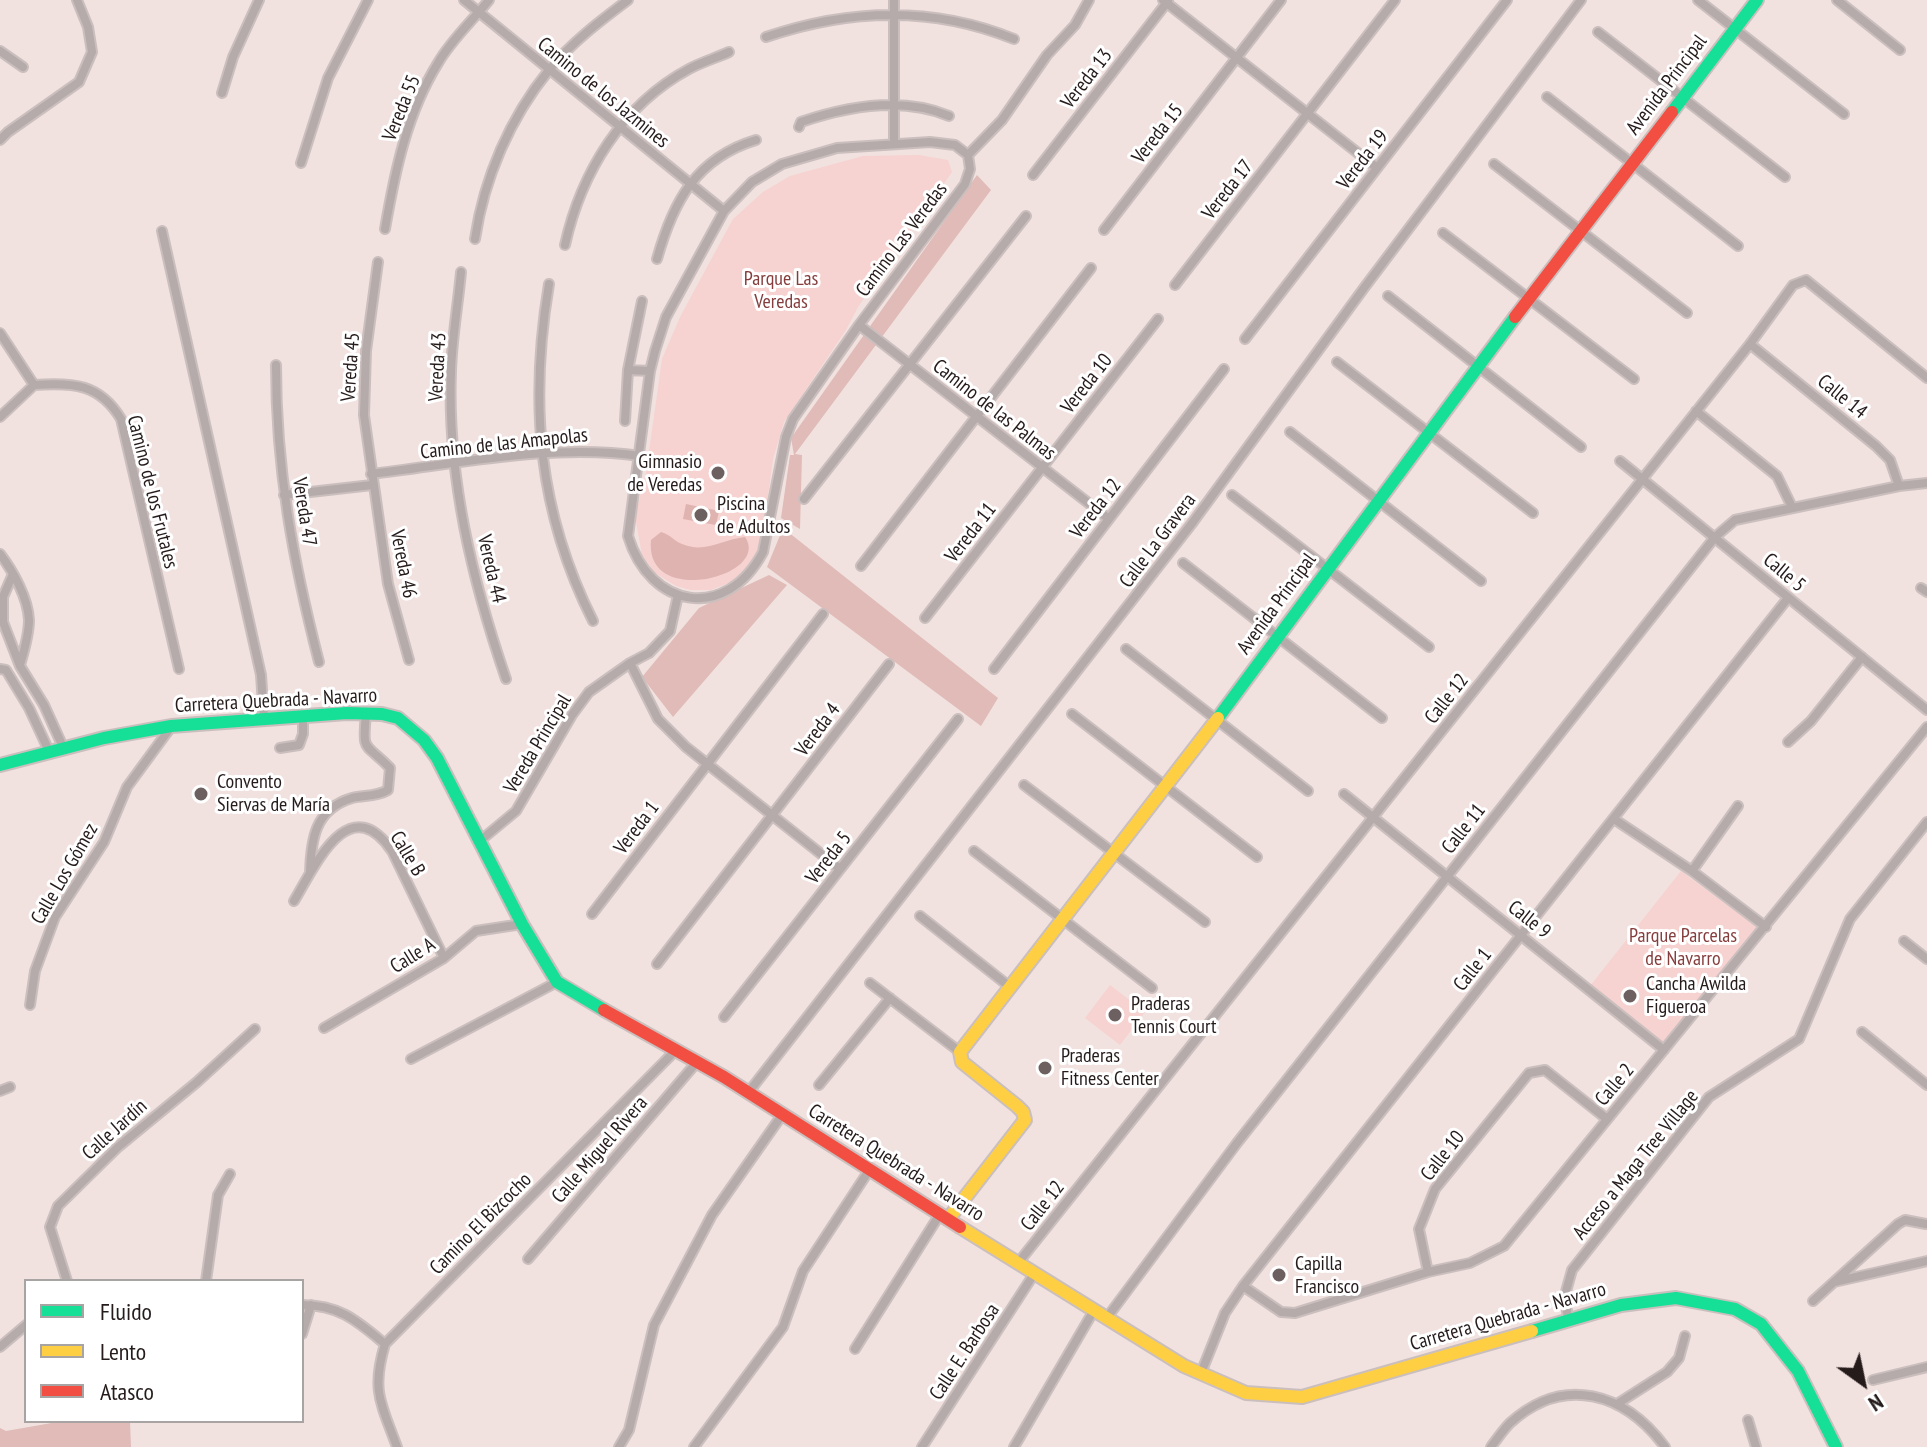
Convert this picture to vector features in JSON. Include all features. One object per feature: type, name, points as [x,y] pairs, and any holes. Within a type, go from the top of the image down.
[{"type":"street","points":[[0,140],[79,82],[92,52],[88,27],[77,0]]},
{"type":"street","points":[[222,93],[233,57],[259,0]]},
{"type":"street","points":[[301,163],[328,78],[368,0]]},
{"type":"street","name":"Camino de los Jazmines","points":[[464,0],[724,211]]},
{"type":"street","name":"Vereda 55","points":[[385,229],[395,173],[411,119],[438,62],[489,0]]},
{"type":"street","points":[[475,239],[480,205],[515,121],[549,70],[588,31],[628,0]]},
{"type":"street","points":[[894,0],[894,143]]},
{"type":"street","points":[[678,595],[665,591],[650,579],[634,556],[628,536],[650,371],[666,317],[724,211],[752,182],[782,164],[837,148],[930,142],[955,145],[968,155],[1002,120],[1047,55],[1075,25],[1089,0]]},
{"type":"street","name":"Vereda 15","points":[[1104,230],[1281,0]]},
{"type":"street","name":"Vereda 17","points":[[1175,285],[1395,0]]},
{"type":"street","name":"Vereda 19","points":[[1245,339],[1507,0]]},
{"type":"street","name":"Calle La Gravera","points":[[748,1093],[1193,522],[1581,0]]},
{"type":"street","points":[[1698,0],[1844,114]]},
{"type":"street","name":"Avenida Principal","points":[[960,1052],[1166,786],[1478,366],[1757,0]]},
{"type":"street","points":[[1837,0],[1900,50]]},
{"type":"street","points":[[1166,1],[1377,168]]},
{"type":"street","name":"Vereda 13","points":[[1033,175],[1166,1]]},
{"type":"street","points":[[766,37],[816,23],[894,14],[967,23],[1014,39]]},
{"type":"street","points":[[1598,32],[1785,177]]},
{"type":"street","points":[[0,51],[23,67]]},
{"type":"street","points":[[565,245],[573,211],[591,169],[620,127],[657,90],[690,69],[729,52]]},
{"type":"street","points":[[1547,97],[1738,246]]},
{"type":"street","points":[[799,127],[801,122],[865,106],[922,108],[949,116]]},
{"type":"street","points":[[657,259],[667,223],[689,184],[703,169],[738,146],[756,140]]},
{"type":"street","name":"Camino Las Veredas","points":[[678,595],[701,598],[720,594],[738,585],[754,569],[763,552],[786,437],[793,419],[965,184],[970,169],[968,155]]},
{"type":"street","points":[[1494,164],[1687,313]]},
{"type":"street","points":[[804,499],[1026,216]]},
{"type":"street","points":[[162,231],[261,675],[264,719]]},
{"type":"street","points":[[1443,233],[1634,379]]},
{"type":"street","name":"Vereda 45","points":[[371,474],[364,415],[366,351],[378,262]]},
{"type":"street","points":[[861,566],[1091,268]]},
{"type":"street","name":"Vereda 43","points":[[455,464],[451,370],[461,272]]},
{"type":"street","name":"Calle 12","points":[[1018,1263],[1750,344],[1793,285],[1806,280],[1927,378]]},
{"type":"street","points":[[549,284],[537,391],[541,454],[555,525],[575,583],[593,621]]},
{"type":"street","points":[[1388,296],[1581,447]]},
{"type":"street","points":[[625,421],[628,370],[642,301]]},
{"type":"street","name":"Vereda 10","points":[[1042,468],[1158,319]]},
{"type":"street","name":"Camino de las Palmas","points":[[859,325],[1109,519]]},
{"type":"street","points":[[0,333],[34,385],[0,417]]},
{"type":"street","name":"Calle 14","points":[[1750,344],[1876,446],[1890,460],[1899,486]]},
{"type":"street","points":[[1337,362],[1533,513]]},
{"type":"street","name":"Vereda 47","points":[[276,365],[276,428],[284,495],[299,582],[319,662]]},
{"type":"street","name":"Vereda 12","points":[[994,669],[1224,369]]},
{"type":"street","points":[[628,370],[650,371]]},
{"type":"street","name":"Camino de los Frutales","points":[[34,385],[96,390],[111,403],[121,419],[179,669]]},
{"type":"street","points":[[1696,411],[1777,476],[1792,507]]},
{"type":"street","points":[[1290,432],[1481,581]]},
{"type":"street","name":"Camino de las Amapolas","points":[[371,474],[541,454],[606,451],[640,456]]},
{"type":"street","name":"Calle 5","points":[[1620,461],[1927,710]]},
{"type":"street","name":"Vereda 44","points":[[455,464],[467,545],[506,679]]},
{"type":"street","name":"Vereda 11","points":[[925,618],[1042,468]]},
{"type":"street","name":"Vereda 46","points":[[371,474],[388,584],[409,660]]},
{"type":"street","name":"Calle 11","points":[[1106,1319],[1237,1143],[1715,537],[1735,520],[1927,483]]},
{"type":"street","points":[[284,495],[372,485]]},
{"type":"street","points":[[1232,495],[1429,647]]},
{"type":"street","points":[[0,554],[13,574],[29,617],[20,666]]},
{"type":"street","points":[[1183,563],[1382,718]]},
{"type":"street","points":[[13,574],[3,597],[3,622],[20,666],[44,705],[63,747]]},
{"type":"street","name":"Vereda Principal","points":[[481,840],[516,811],[572,715],[589,692],[649,653],[670,631],[678,595]]},
{"type":"street","name":"Calle 1","points":[[1201,1373],[1225,1313],[1243,1286],[1788,598]]},
{"type":"street","name":"Vereda 1","points":[[592,914],[823,614]]},
{"type":"street","points":[[1126,649],[1308,791]]},
{"type":"street","points":[[1788,742],[1811,721],[1862,657]]},
{"type":"street","points":[[630,663],[658,719],[686,747],[840,869]]},
{"type":"street","name":"Vereda 4","points":[[657,964],[889,664]]},
{"type":"street","points":[[2,668],[29,708],[49,751]]},
{"type":"street","points":[[310,874],[316,825],[330,807],[388,790],[390,768],[369,751],[363,741],[366,714]]},
{"type":"street","name":"Carretera Quebrada - Navarro","points":[[0,765],[63,747],[171,726],[366,714],[398,718],[424,740],[437,758],[522,924],[557,982],[697,1062],[1093,1312],[1201,1373],[1246,1393],[1302,1397],[1568,1319],[1631,1303],[1676,1298],[1735,1309],[1761,1324],[1798,1371],[1836,1447]]},
{"type":"street","points":[[1072,714],[1257,857]]},
{"type":"street","points":[[280,748],[299,745],[303,734],[303,717]]},
{"type":"street","name":"Vereda 5","points":[[724,1017],[958,719]]},
{"type":"street","name":"Calle Los Gómez","points":[[30,1005],[35,971],[55,917],[104,842],[127,787],[171,726]]},
{"type":"street","name":"Calle 2","points":[[1243,1286],[1281,1312],[1295,1313],[1428,1272],[1470,1263],[1504,1246],[1927,727]]},
{"type":"street","points":[[1024,785],[1205,922]]},
{"type":"street","name":"Calle 9","points":[[1344,794],[1664,1050]]},
{"type":"street","points":[[1692,871],[1738,806]]},
{"type":"street","points":[[1614,819],[1692,871],[1766,927]]},
{"type":"street","name":"Acceso a Maga Tree Village","points":[[1568,1319],[1565,1295],[1572,1270],[1709,1097],[1799,1039],[1850,919],[1927,822]]},
{"type":"street","name":"Calle B","points":[[294,901],[329,844],[348,828],[367,827],[382,837],[392,851],[444,958]]},
{"type":"street","points":[[974,851],[1152,988]]},
{"type":"street","points":[[920,916],[1010,987]]},
{"type":"street","name":"Calle A","points":[[324,1028],[444,958],[476,931],[522,924]]},
{"type":"street","points":[[1904,941],[1927,959]]},
{"type":"street","points":[[411,1059],[557,982]]},
{"type":"street","points":[[855,1349],[944,1216],[1025,1120],[1017,1106],[962,1062],[960,1052],[870,983]]},
{"type":"street","points":[[819,1085],[890,998]]},
{"type":"street","name":"Calle Jardín","points":[[66,1279],[50,1227],[58,1206],[118,1147],[255,1029]]},
{"type":"street","points":[[1862,1032],[1927,1085]]},
{"type":"street","name":"Camino El Bizcocho","points":[[385,1344],[675,1051]]},
{"type":"street","name":"Calle Miguel Rivera","points":[[528,1259],[697,1062]]},
{"type":"street","name":"Calle 10","points":[[1428,1272],[1419,1229],[1435,1189],[1529,1073],[1545,1070],[1607,1119]]},
{"type":"street","points":[[0,1091],[10,1087]]},
{"type":"street","points":[[619,1447],[629,1430],[654,1325],[712,1215],[782,1115]]},
{"type":"street","points":[[694,1447],[783,1327],[803,1271],[870,1169]]},
{"type":"street","points":[[206,1279],[218,1195],[230,1174]]},
{"type":"street","points":[[1813,1301],[1898,1224],[1905,1220],[1927,1224]]},
{"type":"street","points":[[1833,1282],[1927,1261]]},
{"type":"street","name":"Calle E. Barbosa","points":[[922,1447],[1034,1274]]},
{"type":"street","points":[[307,1305],[345,1312],[385,1344],[378,1366],[378,1396],[397,1447]]},
{"type":"street","points":[[1014,1447],[1093,1312]]},
{"type":"street","points":[[0,1347],[24,1327]]},
{"type":"street","points":[[1617,1404],[1667,1372],[1679,1358],[1685,1336]]},
{"type":"street","points":[[1873,1380],[1927,1367]]},
{"type":"street","points":[[1491,1447],[1510,1423],[1541,1402],[1570,1393],[1593,1394],[1617,1404],[1652,1429],[1665,1447]]},
{"type":"street","points":[[1748,1420],[1756,1447]]},
{"type":"green space","name":"Parque Las Veredas","points":[[919,155],[948,160],[952,172],[858,307],[784,422],[773,459],[761,547],[748,568],[731,582],[711,590],[676,586],[655,573],[642,555],[635,516],[646,473],[662,359],[680,317],[733,219],[763,192],[790,176],[863,156]]},
{"type":"green space","name":"Parque Parcelas de Navarro","points":[[1681,871],[1757,927],[1758,934],[1666,1042],[1657,1040],[1590,986]]},
{"type":"green space","name":"Praderas Tennis Court","points":[[1110,985],[1145,1012],[1120,1045],[1085,1018]]},
{"type":"shaded area","points":[[977,175],[991,190],[795,454],[802,455],[800,529],[781,518],[790,455],[794,455],[791,438]]},
{"type":"shaded area","name":"Piscina de Adultos","points":[[686,504],[719,511],[716,525],[683,519]]},
{"type":"shaded area","points":[[783,528],[998,698],[981,726],[767,567]]},
{"type":"shaded area","points":[[661,532],[690,547],[706,547],[745,537],[748,551],[741,564],[725,573],[706,579],[685,580],[667,574],[654,561],[651,540]]},
{"type":"shaded area","points":[[769,575],[787,585],[673,717],[642,677],[699,608]]},
{"type":"shaded area","points":[[52,1423],[130,1423],[131,1447],[0,1447],[0,1428],[6,1431]]},
{"type":"traffic: fast","points":[[1672,112],[1757,0]]},
{"type":"traffic: fast","points":[[1218,718],[1515,317]]},
{"type":"traffic: fast","points":[[0,765],[104,738],[171,726],[347,713],[382,714],[398,718],[424,740],[437,758],[522,924],[557,982],[604,1010]]},
{"type":"traffic: fast","points":[[1532,1331],[1621,1305],[1676,1298],[1735,1309],[1761,1324],[1798,1371],[1836,1447]]},
{"type":"traffic: slow","points":[[949,1218],[1025,1120],[1017,1106],[962,1062],[960,1052],[1218,718]]},
{"type":"traffic: slow","points":[[960,1227],[1184,1366],[1246,1393],[1302,1397],[1532,1331]]},
{"type":"traffic: jam","points":[[1515,317],[1672,112]]},
{"type":"traffic: jam","points":[[604,1010],[724,1077],[960,1227]]},
{"type":"place","name":"Gimnasio de Veredas","points":[[718,473]]},
{"type":"place","name":"Piscina de Adultos","points":[[701,515]]},
{"type":"place","name":"Convento Siervas de María","points":[[201,794]]},
{"type":"place","name":"Cancha Awilda Figueroa","points":[[1630,996]]},
{"type":"place","name":"Praderas Tennis Court","points":[[1115,1015]]},
{"type":"place","name":"Praderas Fitness Center","points":[[1045,1068]]},
{"type":"place","name":"Capilla Francisco","points":[[1279,1275]]}]
